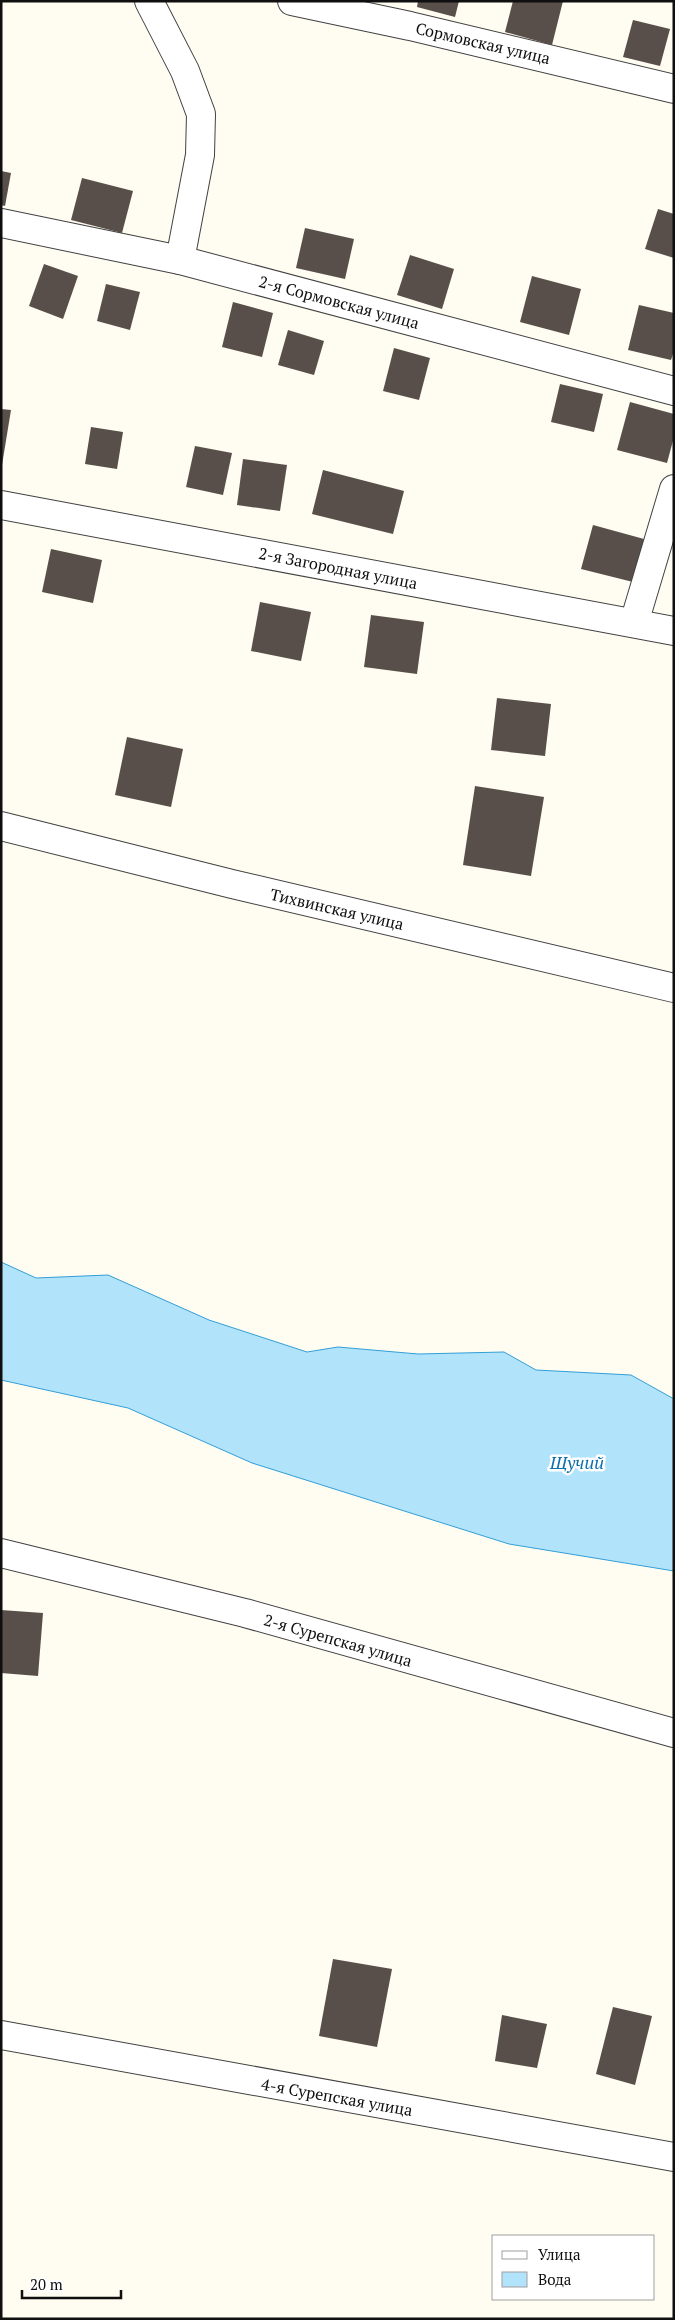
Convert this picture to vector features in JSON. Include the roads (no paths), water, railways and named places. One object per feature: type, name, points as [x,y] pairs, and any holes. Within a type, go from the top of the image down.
[{"type":"street","points":[[149,1],[185,71],[201,114],[200,155],[180,260]]},
{"type":"street","name":"Сормовская улица","points":[[292,1],[410,26],[674,89]]},
{"type":"street","name":"2-я Сормовская улица","points":[[1,223],[180,260],[674,391]]},
{"type":"street","points":[[634,623],[674,489]]},
{"type":"street","name":"2-я Загородная улица","points":[[1,505],[674,631]]},
{"type":"street","name":"Тихвинская улица","points":[[1,826],[232,884],[674,988]]},
{"type":"street","name":"2-я Сурепская улица","points":[[1,1553],[245,1613],[674,1733]]},
{"type":"street","name":"4-я Сурепская улица","points":[[1,2035],[674,2157]]},
{"type":"water","name":"Щучий","points":[[1,1262],[36,1278],[108,1275],[209,1320],[307,1352],[338,1347],[418,1354],[504,1352],[536,1370],[631,1375],[674,1399],[674,1571],[509,1544],[252,1463],[128,1408],[1,1380]]}]
